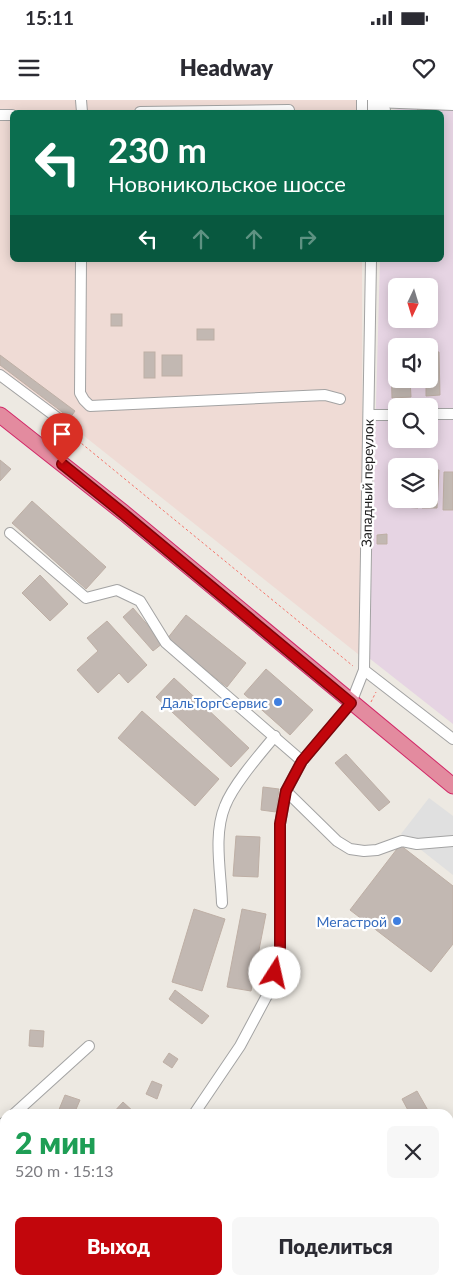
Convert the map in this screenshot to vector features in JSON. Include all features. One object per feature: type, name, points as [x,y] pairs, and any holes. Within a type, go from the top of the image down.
[{"type":"highway","points":[[0,415],[132,520],[453,786]]},
{"type":"street","points":[[373,106],[453,105]]},
{"type":"street","points":[[373,106],[385,110]]},
{"type":"street","points":[[81,262],[80,393],[90,406],[325,395],[340,399]]},
{"type":"street","name":"Западный переулок","points":[[197,1109],[244,1039],[271,988],[280,958],[280,824],[286,791],[302,761],[351,703],[363,672],[371,262]]},
{"type":"street","points":[[0,374],[68,429]]},
{"type":"street","points":[[438,414],[453,414]]},
{"type":"street","points":[[368,415],[388,415]]},
{"type":"street","points":[[10,533],[86,598],[117,590],[140,601],[166,643],[302,761]]},
{"type":"street","points":[[363,672],[453,739]]},
{"type":"street","points":[[222,903],[219,835],[225,806],[244,776],[275,736]]},
{"type":"street","points":[[286,791],[337,841],[350,849],[377,850],[402,841],[417,844],[453,841]]},
{"type":"street","points":[[20,1109],[89,1046]]},
{"type":"path","points":[[68,429],[363,672]]},
{"type":"shaded area","points":[[0,100],[362,100],[362,110],[10,110],[10,262],[362,262],[363,658],[0,369]]},
{"type":"shaded area","points":[[453,100],[453,724],[369,658],[380,262],[444,262],[444,110],[392,110]]},
{"type":"shaded area","points":[[429,798],[453,816],[453,875],[401,834]]},
{"type":"building","points":[[418,106],[438,106],[438,110],[417,110]]},
{"type":"building","points":[[111,314],[122,314],[122,326],[111,326]]},
{"type":"building","points":[[197,329],[214,329],[214,340],[197,340]]},
{"type":"building","points":[[144,352],[155,352],[155,378],[144,378]]},
{"type":"building","points":[[439,352],[440,395],[426,396],[426,388],[438,388]]},
{"type":"building","points":[[0,355],[75,411],[70,418],[0,365]]},
{"type":"building","points":[[162,355],[182,355],[182,376],[162,376]]},
{"type":"building","points":[[392,388],[410,388],[411,397],[392,398]]},
{"type":"building","points":[[0,460],[11,469],[0,481]]},
{"type":"building","points":[[444,472],[453,472],[453,510],[443,510]]},
{"type":"building","points":[[32,501],[106,567],[86,589],[12,523]]},
{"type":"building","points":[[387,534],[387,544],[377,544],[377,535]]},
{"type":"building","points":[[40,575],[68,604],[50,621],[22,593]]},
{"type":"building","points":[[133,608],[163,643],[153,651],[123,617]]},
{"type":"building","points":[[186,615],[246,663],[227,687],[167,639]]},
{"type":"building","points":[[107,621],[147,665],[128,683],[119,673],[98,693],[77,670],[98,651],[87,638]]},
{"type":"building","name":"ДальТоргСервис","points":[[266,669],[313,710],[290,735],[244,694]]},
{"type":"building","points":[[174,678],[249,748],[231,767],[156,697]]},
{"type":"building","points":[[142,711],[219,779],[195,806],[118,738]]},
{"type":"building","points":[[346,754],[390,802],[379,811],[335,763]]},
{"type":"building","points":[[263,787],[279,789],[276,812],[261,810]]},
{"type":"building","points":[[236,836],[260,837],[258,877],[233,876]]},
{"type":"building","points":[[400,845],[453,886],[453,944],[431,972],[350,910]]},
{"type":"building","points":[[194,909],[225,919],[202,991],[172,982]]},
{"type":"building","points":[[242,909],[266,914],[251,991],[227,987]]},
{"type":"building","points":[[175,990],[209,1016],[202,1024],[169,999]]},
{"type":"building","points":[[30,1030],[44,1031],[43,1047],[29,1046]]},
{"type":"building","points":[[169,1053],[178,1059],[172,1068],[163,1062]]},
{"type":"building","points":[[152,1081],[162,1085],[157,1099],[146,1094]]},
{"type":"building","points":[[417,1091],[427,1109],[407,1109],[402,1099]]},
{"type":"building","points":[[65,1095],[80,1100],[76,1109],[59,1109]]},
{"type":"building","points":[[123,1102],[131,1109],[117,1109]]},
{"type":"place","name":"ДальТоргСервис","points":[[278,702]]},
{"type":"place","name":"Мегастрой","points":[[397,921]]},
{"type":"route","points":[[62,464],[351,703],[302,761],[286,791],[280,824],[280,958],[275,973]]}]
